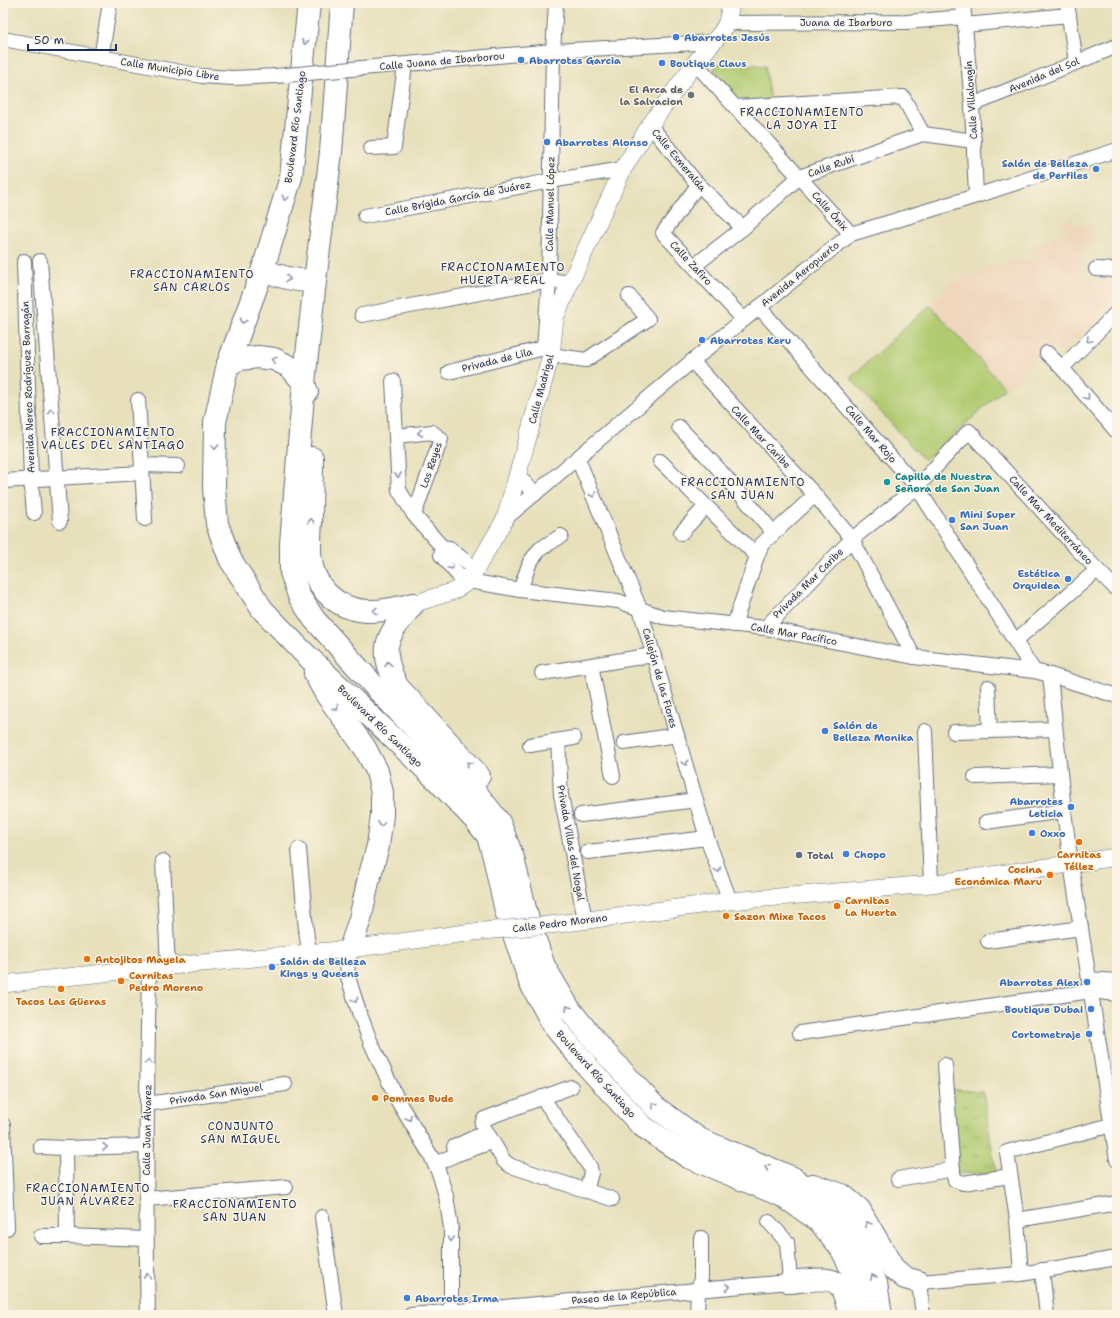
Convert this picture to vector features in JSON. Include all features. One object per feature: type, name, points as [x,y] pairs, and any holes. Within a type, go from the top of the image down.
[{"type":"main road","name":"Boulevard Río Santiago","points":[[309,3],[291,177],[262,269],[228,364],[215,422],[214,488],[217,524],[230,559],[262,609],[301,650],[436,779],[476,821],[488,836],[506,911],[530,982],[554,1026],[587,1066],[642,1124],[688,1157],[783,1196],[819,1221],[840,1248],[852,1268],[858,1287],[862,1315]]},
{"type":"main road","name":"Boulevard Río Santiago","points":[[342,3],[331,152],[304,383],[291,544],[291,572],[299,596],[314,619],[378,690],[475,791],[499,822],[513,858],[526,913],[544,966],[570,1010],[600,1047],[655,1107],[700,1139],[792,1178],[827,1203],[856,1240],[876,1283],[881,1315]]},
{"type":"main road","points":[[262,269],[288,279],[315,281]]},
{"type":"main road","points":[[228,364],[240,359],[258,357],[274,359],[290,367],[304,383],[313,412],[311,562],[317,581],[328,595],[336,602],[348,608],[366,612],[387,611],[413,604]]},
{"type":"main road","points":[[413,604],[393,630],[387,645],[387,659],[390,671],[397,686],[490,788],[499,822]]},
{"type":"main road","points":[[301,650],[326,694],[366,748],[377,771],[382,793],[382,815],[378,846],[368,882],[360,920],[350,948]]},
{"type":"main road","points":[[792,1178],[842,1196],[860,1209],[893,1268],[905,1278],[919,1282]]},
{"type":"main road","points":[[790,1282],[823,1279],[838,1283],[842,1289],[850,1315]]},
{"type":"street","points":[[101,58],[110,3]]},
{"type":"street","name":"Calle Manuel López","points":[[548,351],[550,181],[553,51],[556,3]]},
{"type":"street","name":"Calle Madrigal","points":[[413,604],[454,591],[472,576],[505,519],[518,475],[555,318],[570,283],[623,169],[650,125],[696,63],[721,33],[727,23],[731,3]]},
{"type":"street","points":[[1068,9],[1076,62]]},
{"type":"street","name":"Juana de Ibarburo","points":[[727,23],[907,22],[964,15],[1068,9]]},
{"type":"street","name":"Calle Villalongín","points":[[964,15],[972,105],[976,196]]},
{"type":"street","name":"Calle Municipio Libre","points":[[3,39],[202,76],[232,78],[276,76],[362,68]]},
{"type":"street","name":"Calle Juana de Ibarborou","points":[[362,68],[553,51],[714,42]]},
{"type":"street","name":"Avenida del Sol","points":[[972,105],[1117,46]]},
{"type":"street","name":"Calle Ónix","points":[[696,63],[851,234]]},
{"type":"street","points":[[371,148],[394,148],[405,65]]},
{"type":"street","points":[[735,107],[903,97],[923,134]]},
{"type":"street","name":"Calle Esmeralda","points":[[650,125],[698,184],[743,228]]},
{"type":"street","name":"Calle Rubí","points":[[694,266],[743,228],[799,177],[923,134],[974,141]]},
{"type":"street","name":"Avenida Aeropuerto","points":[[505,519],[578,459],[692,361],[851,234],[976,196],[1117,150]]},
{"type":"street","name":"Calle Brígida García de Juárez","points":[[365,216],[550,181],[623,169]]},
{"type":"street","name":"Calle Zafiro","points":[[698,184],[663,234],[744,320]]},
{"type":"street","name":"Avenida Nereo Rodríguez Barragán","points":[[24,261],[31,479],[34,513]]},
{"type":"street","name":"Avenida Nereo Rodríguez Barragán","points":[[40,261],[46,356],[60,521]]},
{"type":"street","points":[[1096,269],[1117,270]]},
{"type":"street","points":[[362,315],[549,280],[570,283]]},
{"type":"street","points":[[548,351],[586,360],[648,319],[629,296]]},
{"type":"street","name":"Calle Mar Rojo","points":[[760,307],[917,487],[1034,671]]},
{"type":"street","points":[[1062,368],[1117,312]]},
{"type":"street","name":"Privada de Lila","points":[[449,372],[548,351]]},
{"type":"street","points":[[1048,353],[1116,431]]},
{"type":"street","points":[[27,357],[46,356]]},
{"type":"street","name":"Calle Mar Caribe","points":[[692,361],[815,495],[852,539],[914,656]]},
{"type":"street","points":[[393,381],[399,490],[414,514],[442,547],[449,548],[472,576]]},
{"type":"street","points":[[138,400],[145,519]]},
{"type":"street","points":[[679,427],[716,466],[774,533]]},
{"type":"street","name":"Privada Mar Caribe","points":[[764,628],[852,539],[917,487],[970,430]]},
{"type":"street","name":"Calle Mar Mediterráneo","points":[[970,430],[1076,548],[1117,590]]},
{"type":"street","name":"Los Reyes","points":[[396,436],[432,432],[441,438],[414,514]]},
{"type":"street","name":"Callejón de las Flores","points":[[578,459],[640,609],[707,838],[730,901]]},
{"type":"street","points":[[660,461],[757,556]]},
{"type":"street","points":[[3,481],[57,478],[178,466]]},
{"type":"street","points":[[518,475],[535,494]]},
{"type":"street","points":[[734,625],[762,544],[815,495]]},
{"type":"street","points":[[681,533],[706,506]]},
{"type":"street","points":[[520,590],[530,562],[540,549],[561,536]]},
{"type":"street","points":[[1015,641],[1098,570]]},
{"type":"street","name":"Calle Mar Pacífico","points":[[472,576],[520,590],[618,601],[663,617],[764,628],[914,656],[1034,671],[1117,696]]},
{"type":"street","points":[[542,673],[653,655]]},
{"type":"street","points":[[591,665],[613,776]]},
{"type":"street","points":[[1050,675],[1071,864],[1117,1160]]},
{"type":"street","points":[[988,687],[990,731]]},
{"type":"street","points":[[954,732],[1055,729]]},
{"type":"street","points":[[925,731],[931,884]]},
{"type":"street","points":[[624,743],[677,735]]},
{"type":"street","points":[[530,745],[574,738]]},
{"type":"street","name":"Privada Villas del Nogal","points":[[558,741],[561,795],[585,920]]},
{"type":"street","points":[[975,777],[1060,774]]},
{"type":"street","points":[[581,815],[696,800]]},
{"type":"street","points":[[986,822],[1064,811]]},
{"type":"street","points":[[588,852],[707,838]]},
{"type":"street","points":[[299,849],[309,952]]},
{"type":"street","name":"Calle Pedro Moreno","points":[[3,984],[350,948],[473,932],[558,924],[730,901],[931,884],[1117,857]]},
{"type":"street","points":[[163,861],[168,966]]},
{"type":"street","points":[[988,941],[1081,928]]},
{"type":"street","points":[[350,948],[347,960],[348,977],[371,1043],[399,1103],[433,1160],[446,1196],[451,1228],[451,1313]]},
{"type":"street","name":"Calle Juan Álvarez","points":[[148,1315],[146,1198],[149,968]]},
{"type":"street","points":[[800,1033],[1117,981]]},
{"type":"street","points":[[1090,985],[1117,994]]},
{"type":"street","points":[[945,1066],[953,1169],[956,1180],[963,1182],[1010,1176]]},
{"type":"street","name":"Privada San Miguel","points":[[147,1104],[285,1084]]},
{"type":"street","points":[[571,1087],[484,1119],[482,1124],[504,1161],[511,1166],[612,1199]]},
{"type":"street","points":[[542,1097],[590,1167],[591,1173],[586,1191]]},
{"type":"street","points":[[3,1124],[7,1228]]},
{"type":"street","points":[[1021,1274],[1017,1220],[1008,1152],[1112,1125]]},
{"type":"street","points":[[433,1160],[489,1137]]},
{"type":"street","points":[[40,1147],[66,1148],[147,1146]]},
{"type":"street","points":[[66,1148],[67,1236]]},
{"type":"street","points":[[898,1179],[953,1169]]},
{"type":"street","points":[[146,1198],[286,1187]]},
{"type":"street","points":[[1017,1220],[1117,1203]]},
{"type":"street","points":[[322,1217],[336,1315]]},
{"type":"street","points":[[769,1222],[787,1242],[790,1282]]},
{"type":"street","points":[[41,1236],[146,1239]]},
{"type":"street","points":[[697,1315],[698,1290],[701,1278],[701,1238]]},
{"type":"street","points":[[923,1315],[919,1282],[1021,1274],[1117,1258]]},
{"type":"street","points":[[1042,1270],[1047,1315]]},
{"type":"street","name":"Paseo de la República","points":[[410,1315],[451,1313],[790,1282]]},
{"type":"shaded area","points":[[1073,219],[1075,225],[1094,226],[1093,245],[1084,245],[1082,279],[1117,283],[1117,303],[1061,354],[1052,345],[1023,372],[1022,381],[1005,388],[925,461],[850,378],[930,305],[952,281],[998,262],[1001,266],[1010,260],[1030,259],[1033,244],[1067,231],[1064,222]]},
{"type":"green space","points":[[724,62],[765,66],[770,101],[738,103],[714,69],[716,65]]},
{"type":"green space","points":[[930,305],[1005,388],[925,461],[850,378]]},
{"type":"green space","points":[[947,1089],[983,1092],[996,1174],[953,1173]]},
{"type":"place","name":"Abarrotes Jesús","points":[[676,37]]},
{"type":"place","name":"Abarrotes Garcia","points":[[521,60]]},
{"type":"place","name":"Boutique Claus","points":[[662,63]]},
{"type":"place","name":"El Arca de la Salvacion","points":[[691,95]]},
{"type":"place","name":"Abarrotes Alonso","points":[[547,142]]},
{"type":"place","name":"Salón de Belleza de Perfiles","points":[[1096,169]]},
{"type":"place","name":"Abarrotes Keru","points":[[702,340]]},
{"type":"place","name":"Capilla de Nuestra Señora de San Juan","points":[[887,482]]},
{"type":"place","name":"Mini Super San Juan","points":[[952,520]]},
{"type":"place","name":"Estética Orquidea","points":[[1068,579]]},
{"type":"place","name":"Salón de Belleza Monika","points":[[825,731]]},
{"type":"place","name":"Abarrotes Leticia","points":[[1071,807]]},
{"type":"place","name":"Oxxo","points":[[1032,833]]},
{"type":"place","name":"Carnitas Téllez","points":[[1079,842]]},
{"type":"place","name":"Chopo","points":[[846,854]]},
{"type":"place","name":"Total","points":[[799,855]]},
{"type":"place","name":"Cocina Económica Maru","points":[[1050,875]]},
{"type":"place","name":"Carnitas La Huerta","points":[[837,906]]},
{"type":"place","name":"Sazon Mixe Tacos","points":[[726,916]]},
{"type":"place","name":"Antojitos Mayela","points":[[87,959]]},
{"type":"place","name":"Salón de Belleza Kings y Queens","points":[[272,967]]},
{"type":"place","name":"Carnitas Pedro Moreno","points":[[121,981]]},
{"type":"place","name":"Abarrotes Alex","points":[[1087,982]]},
{"type":"place","name":"Tacos Las Güeras","points":[[61,989]]},
{"type":"place","name":"Boutique Dubai","points":[[1091,1009]]},
{"type":"place","name":"Cortometraje","points":[[1089,1034]]},
{"type":"place","name":"Pommes Bude","points":[[375,1098]]},
{"type":"place","name":"Abarrotes Irma","points":[[407,1298]]},
{"type":"district","name":"FRACCIONAMIENTO LA JOYA II","points":[[802,118]]},
{"type":"district","name":"FRACCIONAMIENTO HUERTA REAL","points":[[503,273]]},
{"type":"district","name":"FRACCIONAMIENTO SAN CARLOS","points":[[192,280]]},
{"type":"district","name":"FRACCIONAMIENTO VALLES DEL SANTIAGO","points":[[113,438]]},
{"type":"district","name":"FRACCIONAMIENTO SAN JUAN","points":[[743,488]]},
{"type":"district","name":"CONJUNTO SAN MIGUEL","points":[[241,1132]]},
{"type":"district","name":"FRACCIONAMIENTO JUAN ÁLVAREZ","points":[[88,1194]]},
{"type":"district","name":"FRACCIONAMIENTO SAN JUAN","points":[[235,1210]]}]
